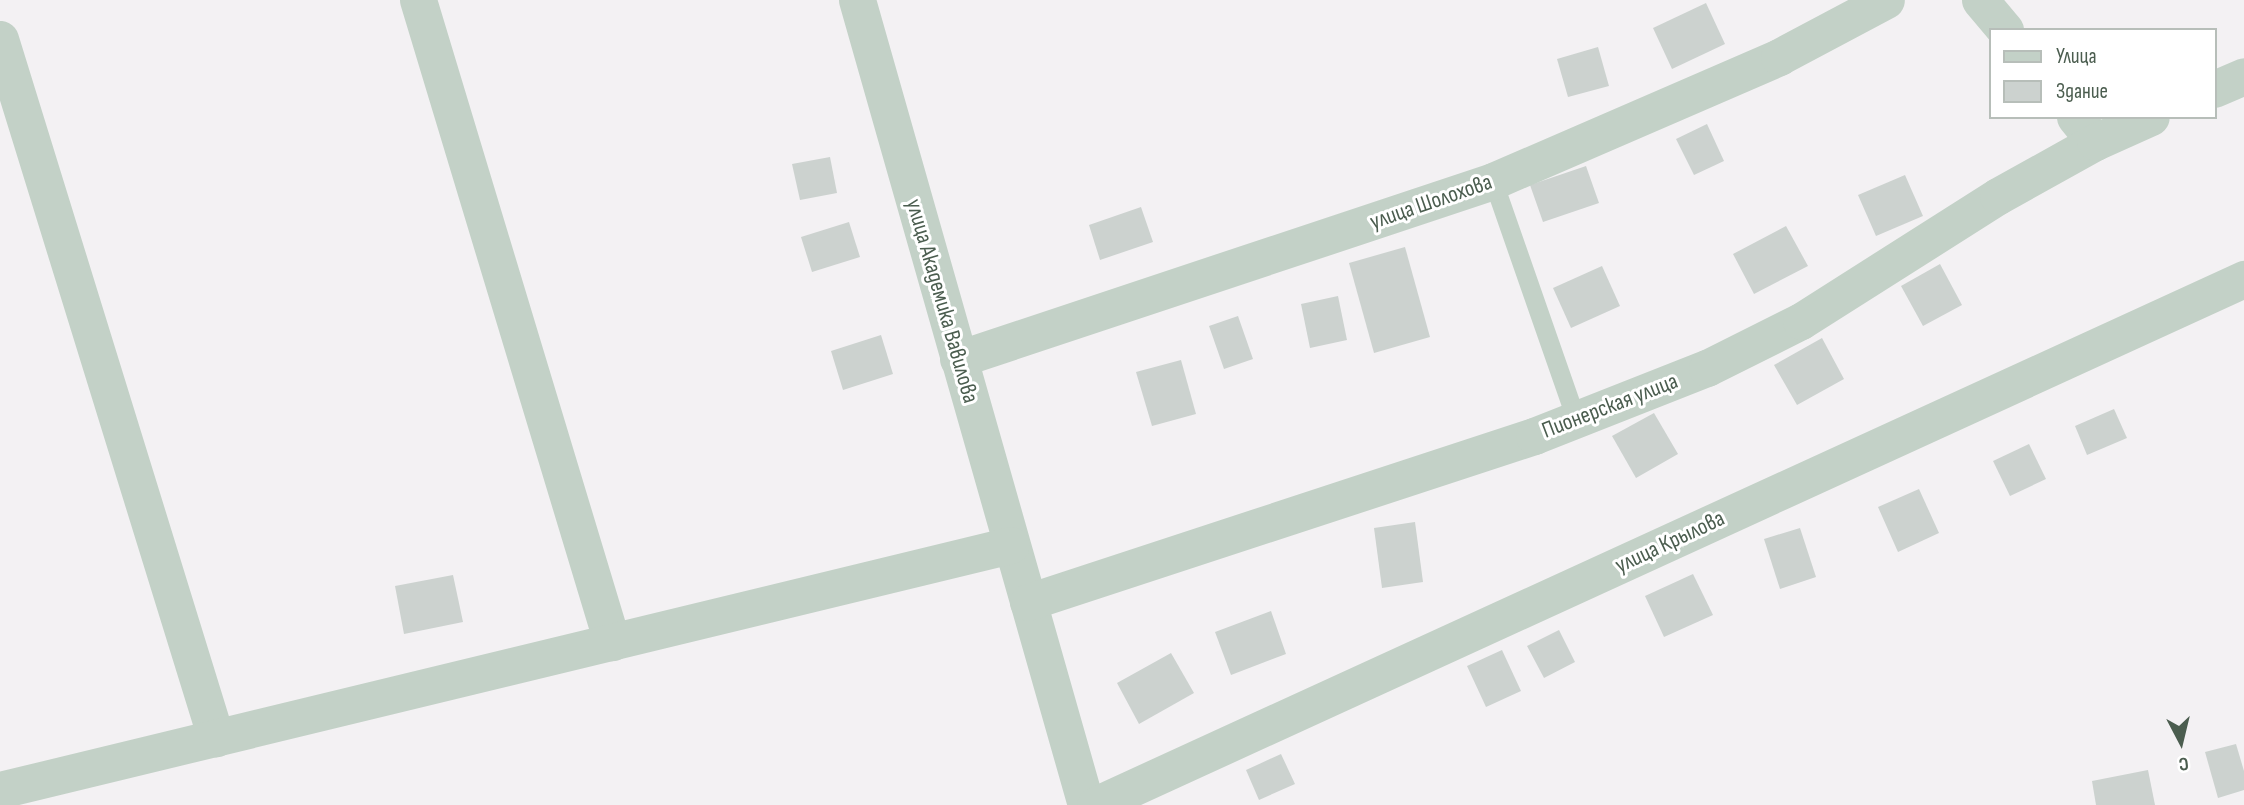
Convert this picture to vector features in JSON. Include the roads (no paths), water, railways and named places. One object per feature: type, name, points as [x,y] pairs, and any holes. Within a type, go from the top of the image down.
[{"type":"street","points":[[418,0],[612,642]]},
{"type":"street","name":"улица Академика Вавилова","points":[[857,0],[1087,805]]},
{"type":"street","name":"улица Шолохова","points":[[958,359],[1493,181],[1779,57],[1886,0]]},
{"type":"street","points":[[1980,0],[2002,28]]},
{"type":"street","points":[[0,39],[216,738]]},
{"type":"street","points":[[2216,88],[2244,76]]},
{"type":"street","name":"Пионерская улица","points":[[1028,602],[1534,436],[1707,368],[1801,321],[1998,196],[2085,130],[2141,119]]},
{"type":"street","name":"улица Крылова","points":[[1096,805],[2244,279]]},
{"type":"street","points":[[0,790],[1012,545]]},
{"type":"lane","points":[[1493,181],[1576,419]]}]
